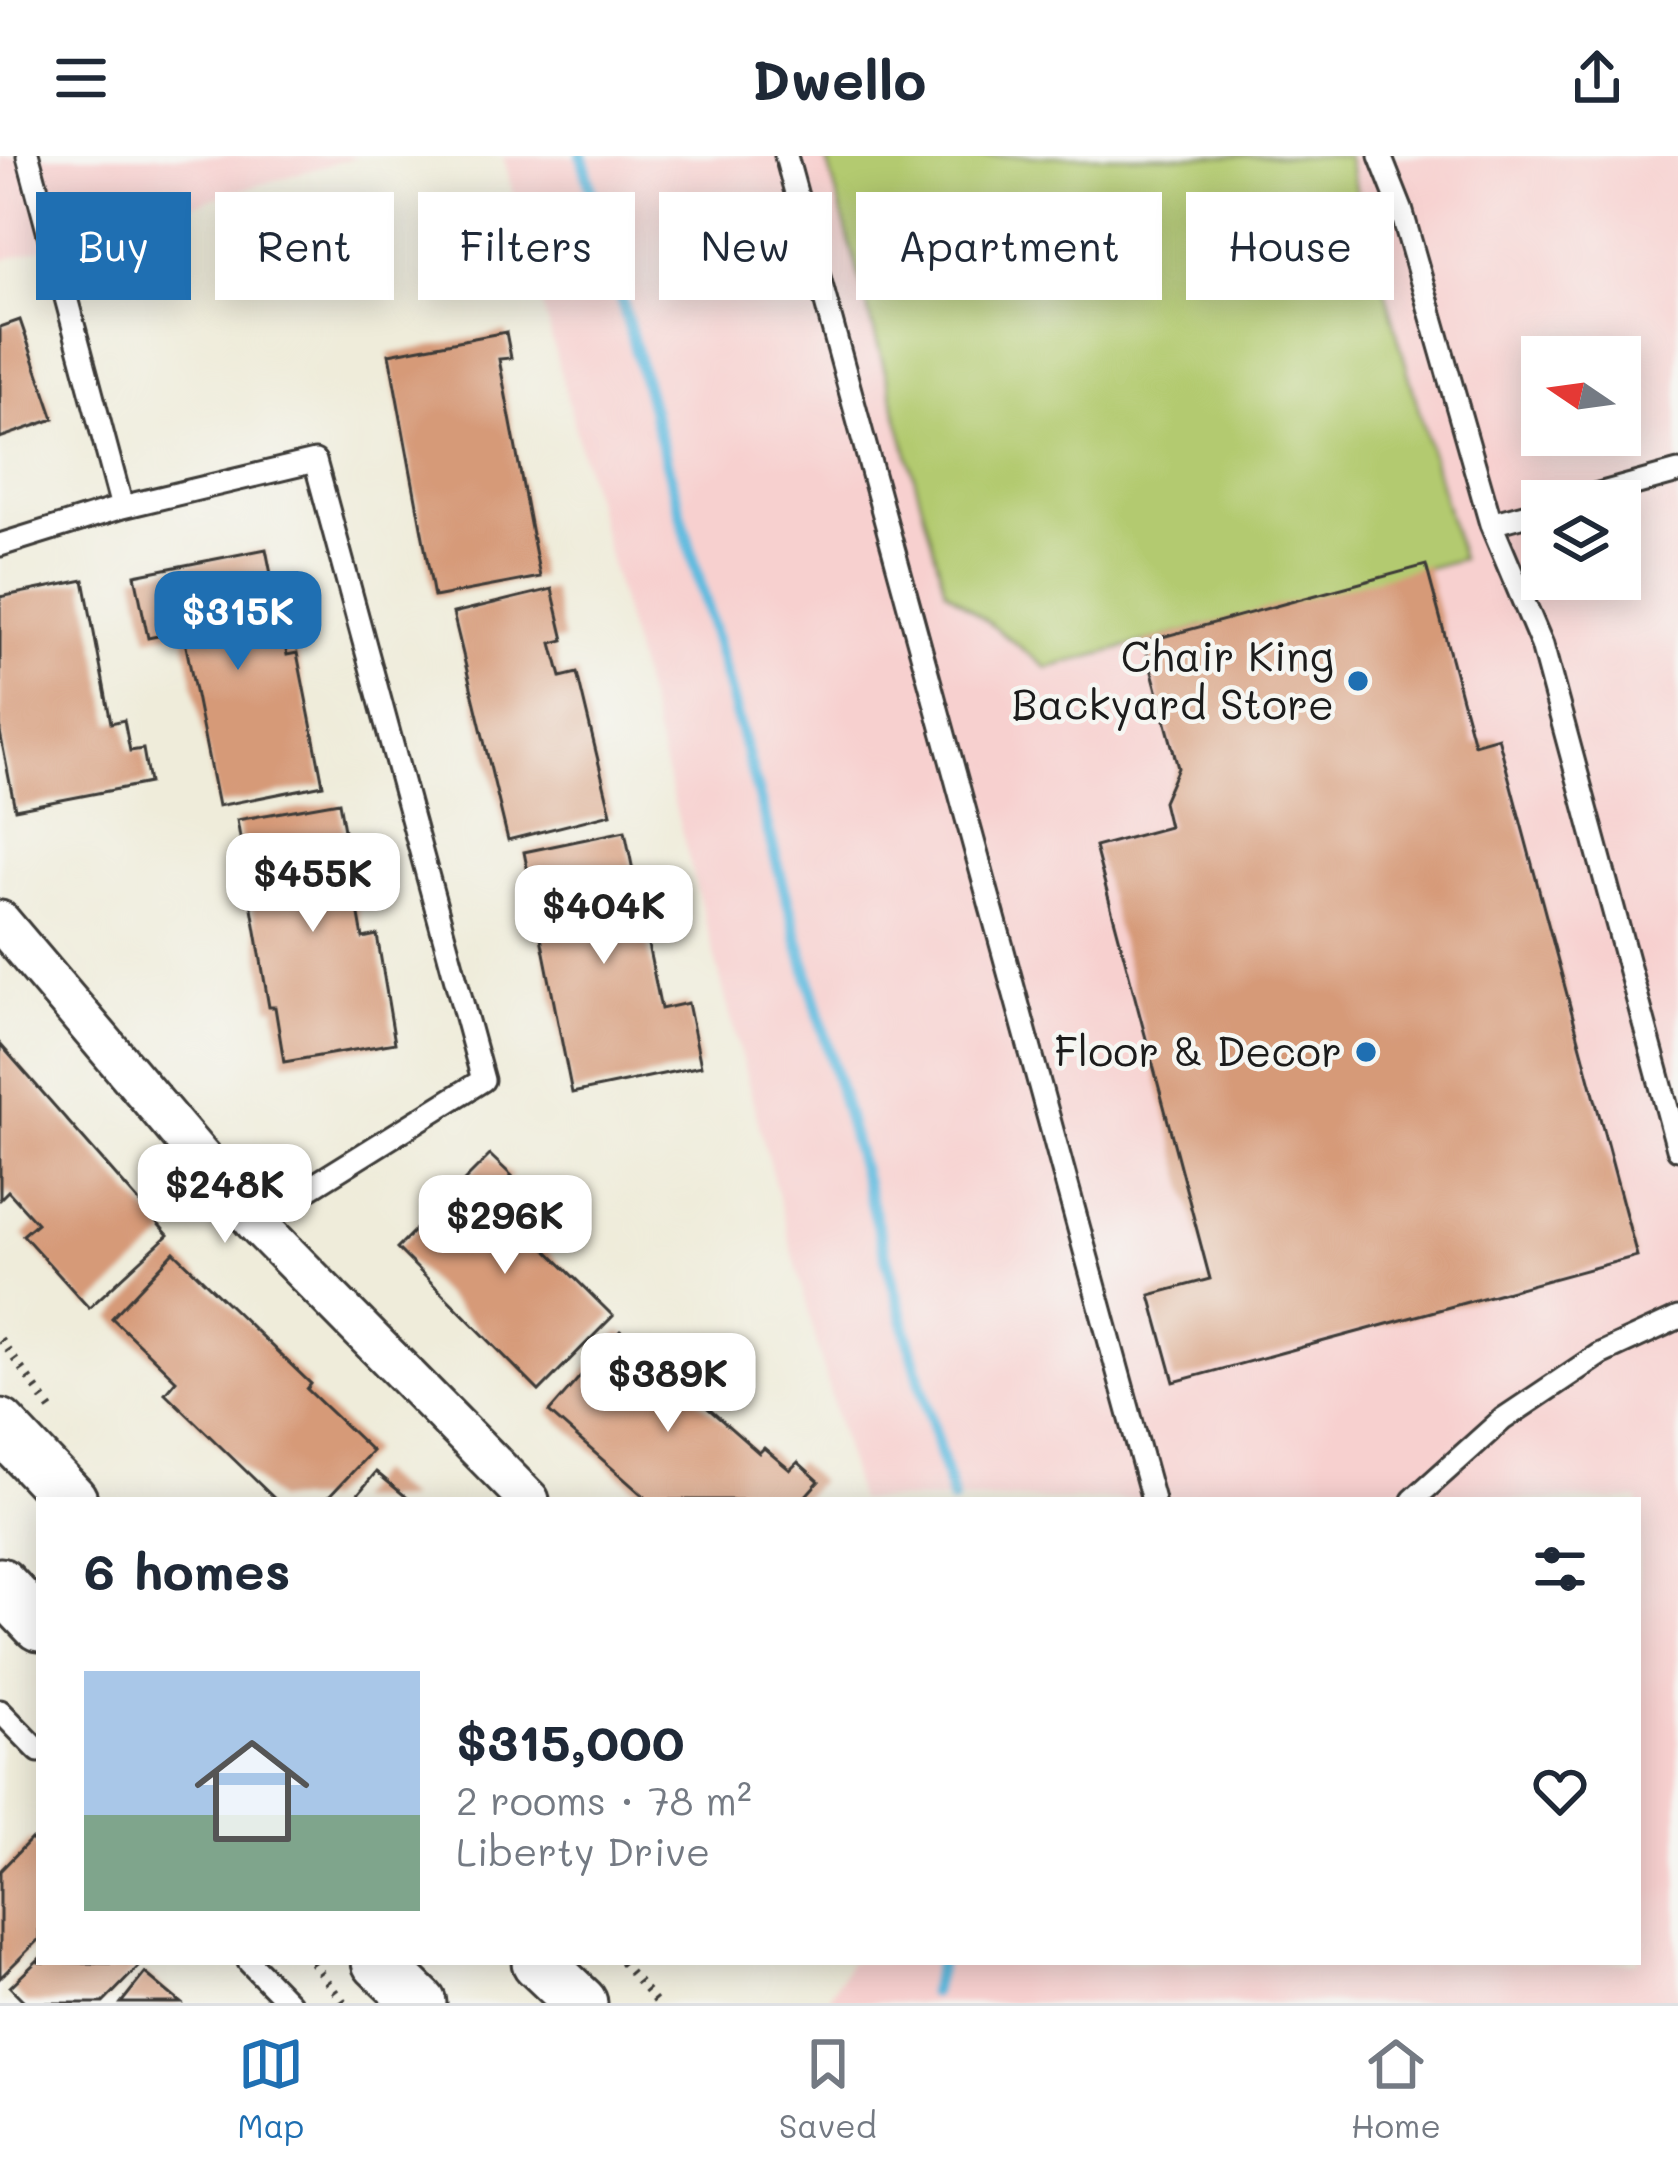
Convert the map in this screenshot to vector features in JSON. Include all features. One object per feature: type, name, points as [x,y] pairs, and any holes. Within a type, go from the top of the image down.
[{"type":"street","points":[[3,929],[255,1222],[526,1497]]},
{"type":"street","points":[[0,1425],[68,1497]]},
{"type":"street","points":[[0,1584],[36,1622]]},
{"type":"street","points":[[380,1965],[420,2003]]},
{"type":"street","points":[[541,1965],[581,2003]]},
{"type":"lane","points":[[28,156],[122,507]]},
{"type":"lane","points":[[786,156],[1152,1497]]},
{"type":"lane","points":[[1380,156],[1401,208],[1491,524],[1542,646],[1678,1149]]},
{"type":"lane","points":[[0,545],[122,507],[315,461],[483,1080],[255,1222]]},
{"type":"lane","points":[[1641,482],[1678,472]]},
{"type":"lane","points":[[1491,524],[1521,515]]},
{"type":"lane","points":[[1416,1497],[1503,1419],[1600,1354],[1678,1318]]},
{"type":"lane","points":[[0,1711],[36,1747]]},
{"type":"lane","points":[[252,1965],[290,2003]]},
{"type":"path","points":[[314,1965],[344,2003]]},
{"type":"path","points":[[625,1965],[657,2003]]},
{"type":"shaded area","points":[[0,156],[358,156],[235,192],[215,192],[215,198],[191,205],[191,192],[36,192],[36,250],[0,261]]},
{"type":"shaded area","points":[[503,156],[1678,156],[1678,2003],[825,2003],[848,1965],[1641,1965],[1641,1497],[857,1497],[541,300],[635,300],[635,192],[513,192]]},
{"type":"green space","points":[[826,156],[1347,156],[1357,192],[1186,192],[1186,300],[1388,300],[1461,559],[1047,668],[945,589],[866,300],[1162,300],[1162,192],[856,192],[856,265]]},
{"type":"building","points":[[20,320],[54,419],[0,438],[0,327]]},
{"type":"building","points":[[506,332],[511,358],[499,359],[540,577],[434,597],[389,354]]},
{"type":"building","points":[[266,549],[287,655],[297,653],[323,785],[218,806],[183,631],[148,638],[135,575]]},
{"type":"building","name":"Floor & Decor","points":[[1426,565],[1474,744],[1498,737],[1637,1256],[1174,1382],[1150,1295],[1210,1279],[1095,847],[1169,827],[1163,802],[1178,768],[1144,642]]},
{"type":"building","points":[[84,580],[111,723],[124,720],[130,751],[143,749],[149,783],[15,809],[0,732],[0,597]]},
{"type":"building","points":[[552,589],[564,640],[552,643],[561,677],[577,673],[611,814],[508,840],[453,613]]},
{"type":"building","points":[[339,802],[363,938],[377,935],[395,1043],[284,1062],[275,1007],[269,1007],[237,820]]},
{"type":"building","points":[[625,831],[661,1009],[688,1003],[701,1066],[572,1093],[524,852]]},
{"type":"building","points":[[0,1044],[168,1235],[89,1308],[23,1235],[37,1223],[8,1191],[0,1199]]},
{"type":"building","points":[[490,1155],[512,1176],[502,1185],[527,1210],[517,1221],[613,1316],[539,1391],[397,1248]]},
{"type":"building","points":[[174,1252],[311,1384],[307,1389],[372,1451],[329,1497],[273,1497],[165,1393],[176,1380],[112,1318]]},
{"type":"building","points":[[620,1331],[759,1453],[764,1448],[790,1470],[798,1462],[819,1481],[805,1497],[645,1497],[549,1412]]},
{"type":"building","points":[[376,1472],[406,1497],[355,1497]]},
{"type":"building","points":[[31,1839],[36,1844],[36,1942],[0,1978],[0,1871]]},
{"type":"building","points":[[36,1962],[140,1965],[103,2003],[26,2003],[10,1987]]},
{"type":"building","points":[[145,1973],[181,2003],[121,2003]]},
{"type":"waterway","points":[[582,156],[952,1497]]},
{"type":"waterway","points":[[932,1992],[939,1965]]},
{"type":"place","name":"Chair King Backyard Store","points":[[1358,681]]},
{"type":"place","name":"Floor & Decor","points":[[1366,1052]]}]
